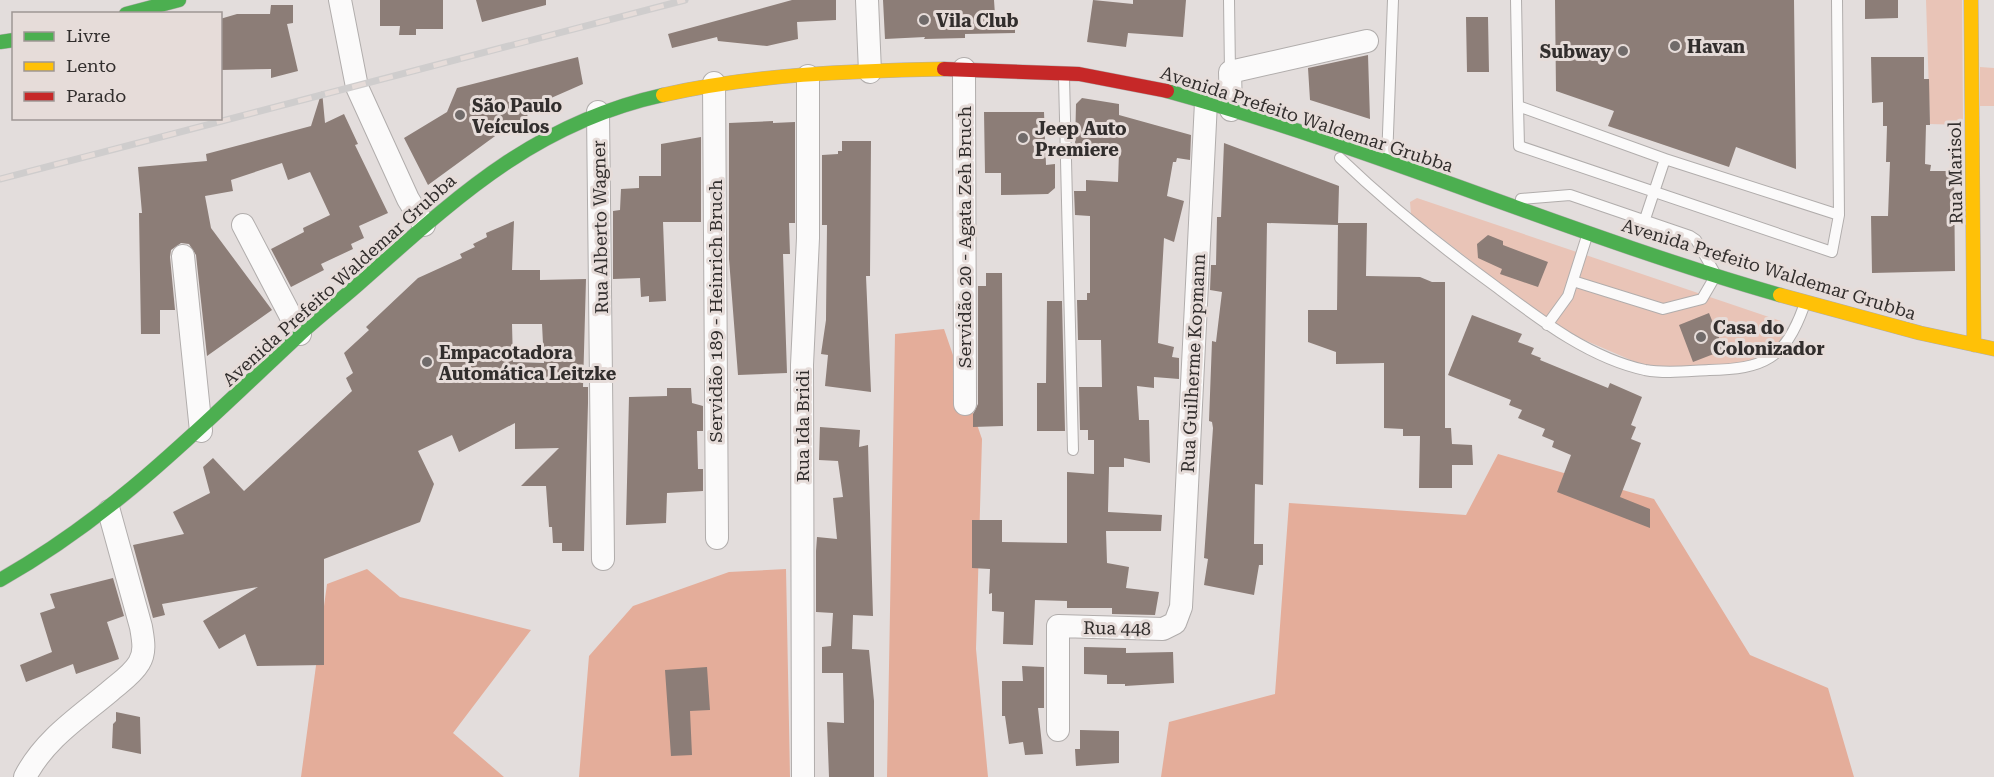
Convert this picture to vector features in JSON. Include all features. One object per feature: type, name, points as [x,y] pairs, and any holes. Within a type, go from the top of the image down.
[{"type":"main road","points":[[131,12],[150,4],[179,0]]},
{"type":"main road","name":"Rua Marisol","points":[[1971,0],[1974,345]]},
{"type":"main road","name":"Avenida Prefeito Waldemar Grubba","points":[[0,580],[35,562],[109,511],[201,431],[300,334],[448,203],[514,156],[598,112],[670,92],[714,83],[870,72],[964,69],[1064,74],[1117,80],[1231,110],[1588,233],[1805,303],[1994,349]]},
{"type":"street","points":[[340,0],[357,87],[408,199],[424,225]]},
{"type":"street","points":[[867,0],[870,72]]},
{"type":"street","points":[[1231,110],[1230,72],[1366,41]]},
{"type":"street","name":"Servidão 20 - Agata Zeh Bruch","points":[[964,69],[965,404]]},
{"type":"street","name":"Rua Ida Bridi","points":[[803,777],[802,365],[808,238],[808,76]]},
{"type":"street","name":"Servidão 189 - Heinrich Bruch","points":[[714,83],[717,538]]},
{"type":"street","name":"Rua Guilherme Kopmann","points":[[1175,623],[1181,607],[1206,102]]},
{"type":"street","name":"Rua Alberto Wagner","points":[[598,112],[603,559]]},
{"type":"street","points":[[243,225],[300,334]]},
{"type":"street","points":[[183,256],[201,431]]},
{"type":"street","points":[[25,777],[34,760],[50,740],[129,676],[140,662],[144,646],[141,627],[109,511]]},
{"type":"street","name":"Rua 448","points":[[1058,730],[1058,626],[1163,629],[1175,623]]},
{"type":"lane","points":[[1229,0],[1230,72]]},
{"type":"lane","points":[[1387,163],[1393,0]]},
{"type":"lane","points":[[1516,0],[1519,146],[1832,252],[1839,215],[1837,0]]},
{"type":"lane","points":[[1064,74],[1073,450]]},
{"type":"lane","points":[[1518,106],[1665,159],[1839,215]]},
{"type":"lane","points":[[1322,140],[1425,234],[1547,325],[1595,351],[1644,369],[1741,370],[1767,362],[1783,348],[1796,329],[1805,303]]},
{"type":"lane","points":[[1645,219],[1665,159]]},
{"type":"lane","points":[[1496,201],[1570,195],[1645,219],[1696,240],[1716,275],[1702,299],[1663,309],[1573,281]]},
{"type":"lane","points":[[1547,325],[1568,297],[1588,233]]},
{"type":"shaded area","points":[[1926,0],[1962,0],[1963,125],[1930,124]]},
{"type":"shaded area","points":[[1980,67],[1994,68],[1994,106],[1980,106]]},
{"type":"shaded area","points":[[1417,198],[1781,321],[1783,339],[1772,354],[1742,366],[1661,368],[1640,364],[1575,336],[1535,311],[1411,214],[1410,202]]},
{"type":"shaded area","points":[[944,329],[982,439],[976,649],[988,777],[887,777],[895,334]]},
{"type":"shaded area","points":[[1498,454],[1654,499],[1750,655],[1828,688],[1854,777],[1161,777],[1169,722],[1275,694],[1289,503],[1466,515]]},
{"type":"shaded area","points":[[367,569],[400,597],[531,630],[453,733],[504,777],[301,777],[327,584]]},
{"type":"shaded area","points":[[786,569],[790,777],[579,777],[589,656],[633,606],[729,572]]},
{"type":"building","points":[[380,0],[443,0],[443,29],[416,29],[416,35],[399,35],[400,26],[380,26]]},
{"type":"building","points":[[476,0],[546,0],[546,5],[482,22]]},
{"type":"building","points":[[792,0],[836,0],[836,20],[797,22],[798,39],[767,46],[718,41],[717,37],[672,48],[668,34]]},
{"type":"building","points":[[883,0],[994,0],[995,15],[1015,16],[1015,33],[965,34],[965,38],[885,39]]},
{"type":"building","points":[[1093,0],[1133,4],[1133,0],[1186,0],[1183,37],[1128,33],[1126,47],[1087,42]]},
{"type":"building","name":"Havan","points":[[1555,0],[1794,0],[1796,169],[1736,147],[1729,167],[1608,126],[1614,111],[1556,91]]},
{"type":"building","points":[[1865,0],[1898,0],[1898,18],[1865,19]]},
{"type":"building","points":[[271,5],[293,5],[293,23],[287,24],[298,71],[271,78],[271,69],[222,70],[222,18],[237,14],[270,14]]},
{"type":"building","points":[[1466,17],[1488,17],[1489,72],[1467,72]]},
{"type":"building","points":[[1368,55],[1370,119],[1310,100],[1308,68]]},
{"type":"building","points":[[578,57],[583,84],[526,109],[528,118],[502,131],[428,185],[404,138],[447,112],[457,88]]},
{"type":"building","points":[[1871,57],[1924,57],[1924,79],[1929,79],[1930,125],[1926,125],[1925,164],[1931,165],[1930,171],[1954,171],[1955,271],[1872,273],[1871,216],[1888,216],[1890,162],[1886,162],[1887,126],[1883,126],[1883,102],[1872,103]]},
{"type":"building","points":[[322,91],[325,123],[344,114],[358,144],[355,145],[388,213],[359,226],[364,238],[351,244],[353,249],[321,264],[324,270],[291,287],[271,249],[304,232],[303,228],[330,215],[310,172],[288,180],[282,163],[231,180],[233,191],[205,196],[211,228],[272,310],[207,356],[196,255],[189,244],[181,243],[171,250],[170,257],[175,310],[160,310],[160,334],[141,334],[139,213],[142,213],[138,167],[207,161],[206,154],[311,126]]},
{"type":"building","points":[[1082,98],[1119,104],[1119,115],[1191,135],[1190,160],[1177,158],[1176,162],[1173,162],[1167,196],[1184,201],[1174,242],[1164,238],[1158,343],[1174,347],[1172,357],[1179,358],[1179,379],[1154,377],[1154,388],[1137,386],[1139,420],[1149,420],[1150,463],[1124,458],[1124,467],[1109,467],[1108,512],[1162,515],[1161,531],[1106,531],[1107,563],[1129,567],[1126,588],[1159,592],[1155,615],[1112,614],[1112,608],[1067,608],[1067,601],[1035,600],[1033,645],[1003,644],[1004,612],[992,611],[992,593],[989,594],[990,569],[972,568],[972,520],[1002,520],[1002,542],[1067,543],[1067,472],[1094,474],[1094,440],[1088,440],[1088,430],[1080,430],[1079,387],[1102,387],[1101,340],[1078,340],[1077,300],[1087,300],[1087,293],[1090,293],[1090,216],[1075,215],[1074,191],[1086,191],[1086,180],[1118,182],[1119,152],[1075,147],[1076,104]]},
{"type":"building","name":"Jeep Auto Premiere","points":[[984,112],[1044,112],[1046,165],[1055,164],[1055,188],[1048,194],[1001,195],[1001,173],[985,173]]},
{"type":"building","points":[[773,121],[773,123],[795,122],[795,223],[789,223],[790,254],[783,254],[787,373],[738,375],[729,259],[729,123]]},
{"type":"building","points":[[701,137],[701,222],[663,222],[666,301],[649,302],[649,296],[641,297],[640,278],[613,279],[613,211],[620,210],[621,189],[639,188],[639,176],[661,176],[661,144]]},
{"type":"building","points":[[842,141],[871,141],[870,276],[866,276],[871,392],[825,386],[828,355],[821,354],[826,320],[827,225],[822,225],[822,155],[838,154],[838,151],[842,151]]},
{"type":"building","points":[[1224,143],[1339,186],[1338,223],[1367,223],[1366,276],[1420,277],[1432,282],[1445,282],[1445,428],[1451,428],[1452,444],[1472,445],[1473,465],[1452,465],[1452,488],[1419,488],[1420,436],[1403,436],[1403,429],[1384,428],[1384,363],[1336,364],[1336,352],[1308,342],[1308,310],[1337,310],[1338,225],[1267,223],[1263,485],[1255,484],[1254,544],[1263,544],[1263,565],[1259,565],[1254,595],[1204,585],[1208,559],[1204,558],[1213,428],[1212,422],[1209,421],[1212,341],[1216,342],[1222,292],[1210,290],[1211,265],[1216,265],[1217,217],[1221,217]]},
{"type":"building","points":[[514,221],[512,270],[540,270],[540,280],[586,279],[583,387],[588,387],[588,403],[584,551],[562,551],[562,543],[553,543],[552,527],[549,527],[546,486],[521,486],[559,448],[515,449],[515,423],[459,452],[452,435],[418,451],[434,484],[420,522],[324,559],[324,665],[257,666],[245,634],[219,649],[203,621],[258,587],[162,604],[165,615],[153,618],[133,545],[184,534],[173,512],[210,493],[203,467],[213,458],[244,491],[352,391],[346,378],[353,373],[344,353],[369,330],[366,327],[418,278],[462,258],[460,254],[475,247],[473,244],[487,237],[486,233]],"holes":[[[512,324],[542,324],[544,363],[513,362]]]},
{"type":"building","points":[[1488,235],[1503,241],[1503,245],[1548,262],[1538,287],[1500,274],[1502,269],[1478,258],[1477,244]]},
{"type":"building","points":[[986,273],[1002,273],[1003,426],[973,427],[973,414],[978,404],[978,286],[986,286]]},
{"type":"building","points":[[1047,301],[1062,301],[1065,431],[1037,431],[1037,383],[1046,383]]},
{"type":"building","name":"Casa do Colonizador","points":[[1709,313],[1724,350],[1693,362],[1679,325]]},
{"type":"building","points":[[1472,315],[1522,334],[1518,342],[1534,348],[1531,354],[1541,358],[1540,360],[1608,388],[1610,383],[1642,397],[1631,425],[1636,427],[1631,439],[1641,443],[1620,497],[1650,509],[1650,528],[1557,492],[1571,455],[1552,447],[1554,441],[1542,436],[1545,429],[1518,418],[1522,410],[1509,405],[1511,400],[1448,375]]},
{"type":"building","points":[[667,388],[691,388],[692,403],[703,406],[703,431],[697,431],[698,469],[703,469],[703,491],[667,493],[666,523],[626,525],[629,397],[667,396]]},
{"type":"building","points":[[820,427],[860,430],[859,447],[868,445],[873,616],[853,615],[852,649],[869,650],[874,701],[874,777],[829,777],[827,722],[844,723],[843,673],[822,673],[822,647],[831,646],[833,613],[816,612],[816,551],[817,537],[837,539],[833,498],[843,497],[838,461],[819,460]]},
{"type":"building","points":[[113,578],[124,616],[107,622],[119,659],[76,674],[73,664],[26,682],[20,665],[52,652],[40,613],[55,608],[50,594]]},
{"type":"building","points":[[1084,647],[1126,648],[1126,653],[1173,652],[1174,683],[1125,686],[1125,684],[1107,684],[1107,675],[1084,674]]},
{"type":"building","points":[[1022,666],[1044,667],[1044,708],[1038,708],[1043,754],[1025,755],[1023,742],[1009,744],[1005,716],[1002,716],[1002,681],[1023,681]]},
{"type":"building","points":[[707,667],[710,710],[690,711],[692,755],[671,756],[665,670]]},
{"type":"building","points":[[116,712],[140,717],[141,754],[112,748]]},
{"type":"building","points":[[1080,730],[1119,731],[1119,763],[1076,766],[1075,749],[1080,749]]},
{"type":"railway","points":[[0,179],[685,0]]},
{"type":"traffic: fast","points":[[134,12],[179,0]]},
{"type":"traffic: fast","points":[[0,42],[12,40]]},
{"type":"traffic: fast","points":[[1167,91],[1321,139],[1626,246],[1780,295]]},
{"type":"traffic: fast","points":[[0,580],[43,554],[120,498],[156,468],[313,322],[431,220],[500,167],[575,124],[617,108],[663,95]]},
{"type":"traffic: slow","points":[[1971,0],[1974,345]]},
{"type":"traffic: slow","points":[[663,95],[767,78],[944,69]]},
{"type":"traffic: slow","points":[[1780,295],[1920,333],[1994,349]]},
{"type":"traffic: jam","points":[[944,69],[1079,74],[1167,91]]},
{"type":"place","name":"Vila Club","points":[[924,20]]},
{"type":"place","name":"Havan","points":[[1675,46]]},
{"type":"place","name":"Subway","points":[[1623,51]]},
{"type":"place","name":"São Paulo Veículos","points":[[460,115]]},
{"type":"place","name":"Jeep Auto Premiere","points":[[1023,138]]},
{"type":"place","name":"Casa do Colonizador","points":[[1701,337]]},
{"type":"place","name":"Empacotadora Automática Leitzke","points":[[427,362]]}]
